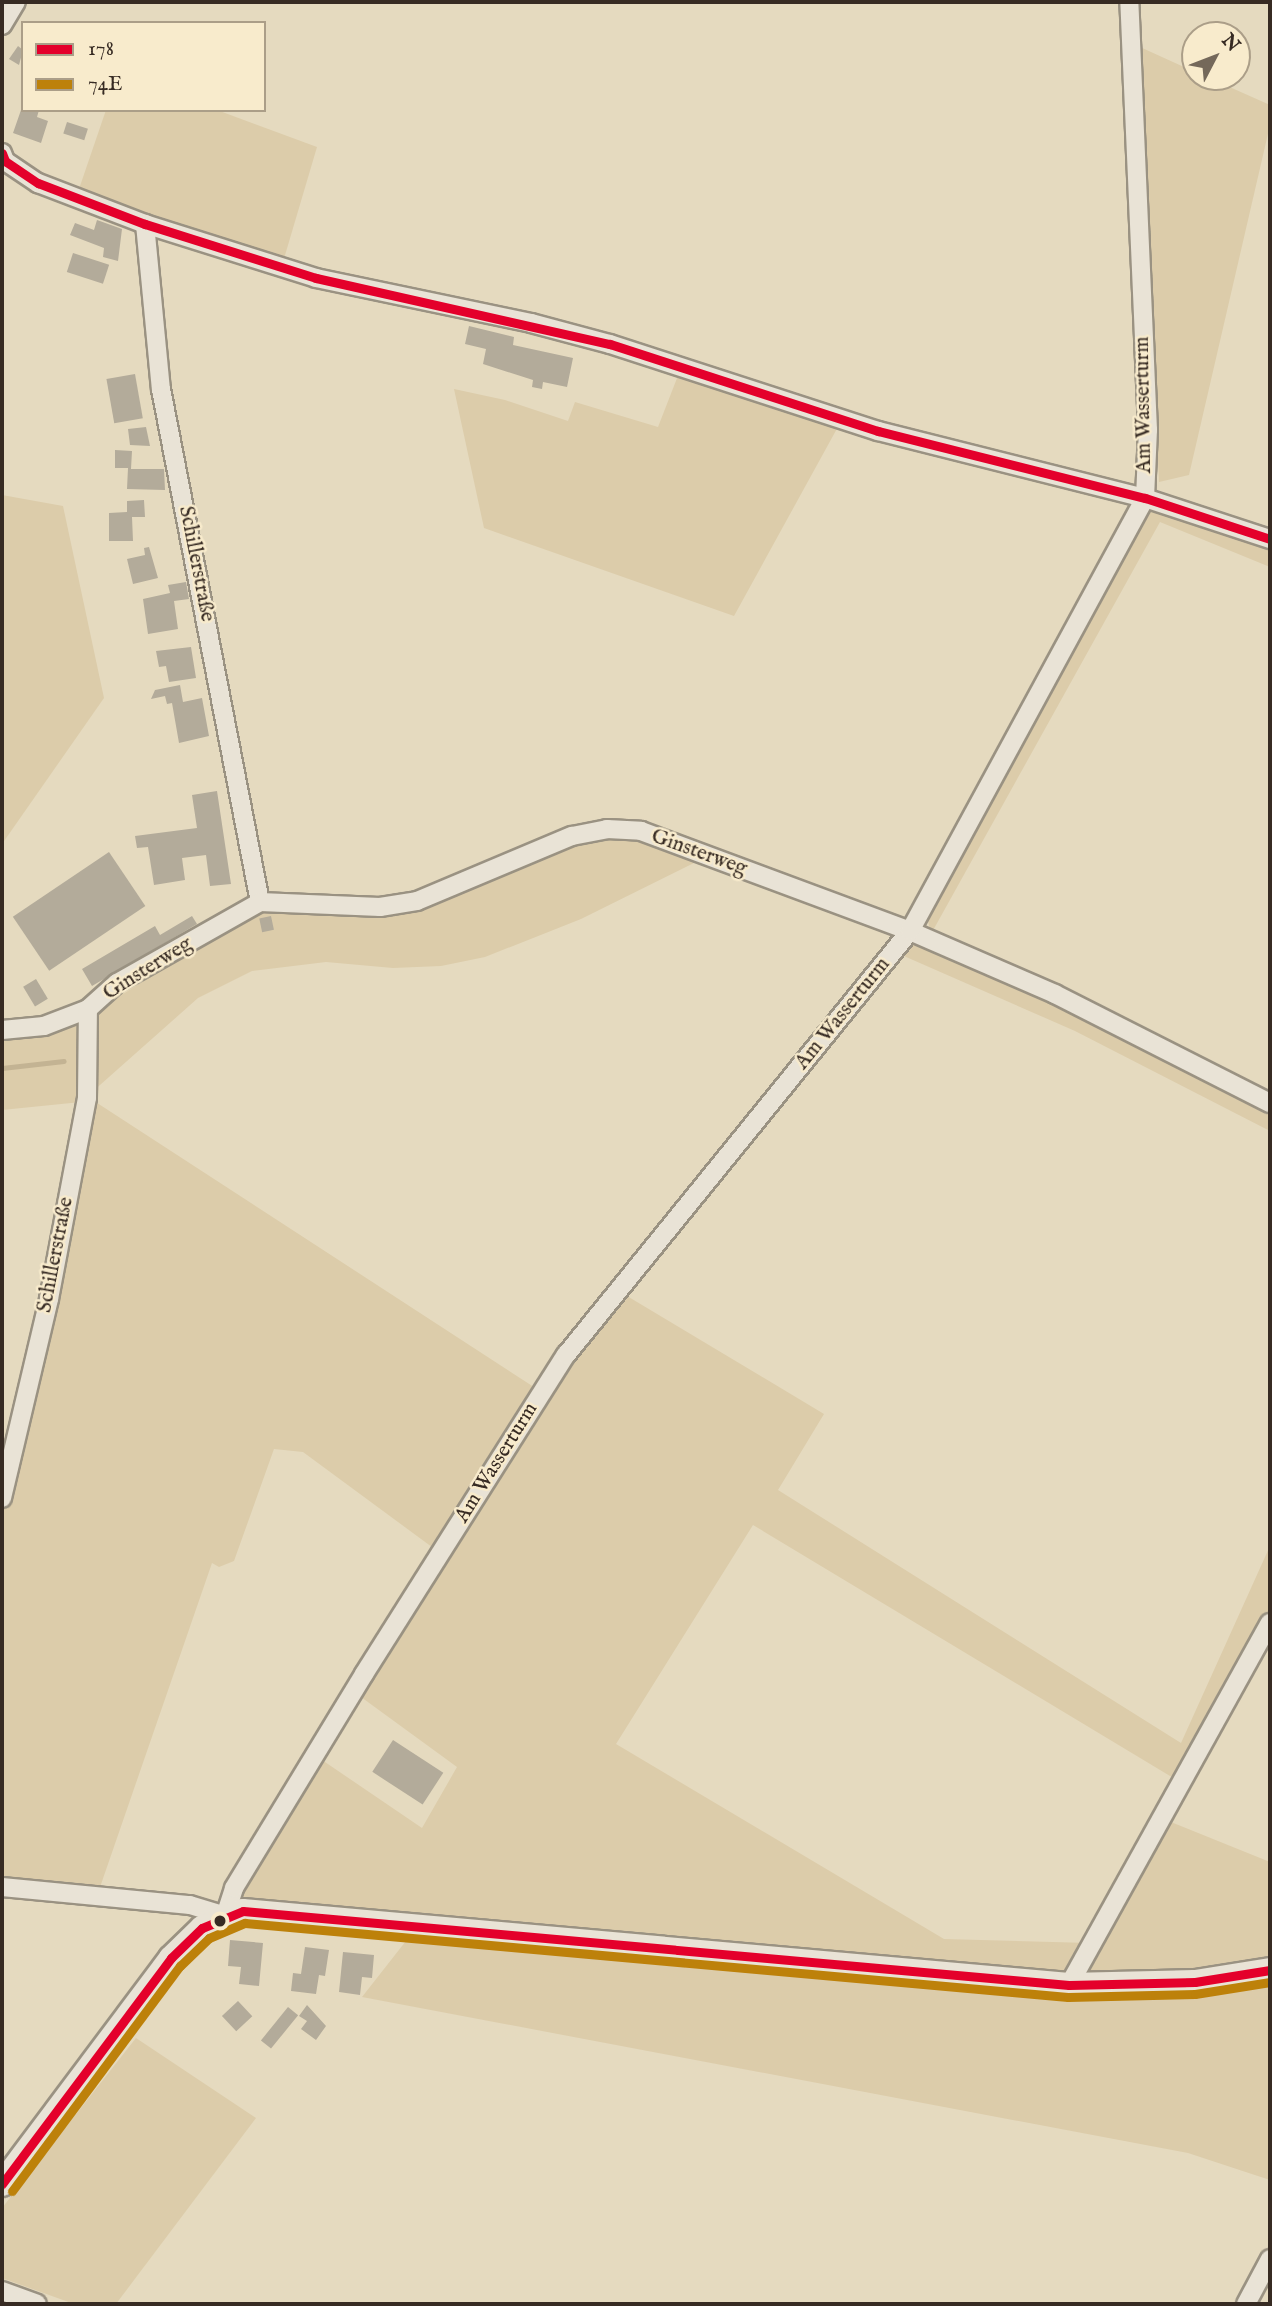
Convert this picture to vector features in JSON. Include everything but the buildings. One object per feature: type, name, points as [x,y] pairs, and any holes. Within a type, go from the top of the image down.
[{"type":"main road","points":[[2,2184],[171,1958],[202,1928],[225,1916],[268,1910],[1069,1985],[1195,1982],[1270,1970]]},
{"type":"street","points":[[2,24],[16,2]]},
{"type":"street","name":"Am Wasserturm","points":[[225,1916],[234,1888],[364,1674],[566,1355],[910,932],[1144,498],[1148,430],[1129,2]]},
{"type":"street","points":[[2,153],[5,161],[38,183],[145,225],[316,278],[531,323],[610,344],[878,431],[1144,498],[1270,539]]},
{"type":"street","name":"Schillerstraße","points":[[145,225],[161,389],[260,902]]},
{"type":"street","name":"Ginsterweg","points":[[2,1030],[44,1026],[88,1009],[117,983],[260,902],[380,907],[416,901],[572,836],[607,829],[641,831],[910,932],[1055,994],[1270,1103]]},
{"type":"street","name":"Schillerstraße","points":[[2,1498],[49,1299],[87,1098],[88,1009]]},
{"type":"street","points":[[1069,1985],[1270,1623]]},
{"type":"street","points":[[2,1887],[190,1905],[225,1916]]},
{"type":"street","points":[[1246,2304],[1270,2259]]},
{"type":"street","points":[[2,2291],[37,2304]]},
{"type":"shaded area","points":[[1140,47],[1181,66],[1181,91],[1238,91],[1270,105],[1270,125],[1189,475],[1159,482]]},
{"type":"shaded area","points":[[105,112],[222,112],[317,147],[283,262],[79,189]]},
{"type":"shaded area","points":[[679,373],[839,425],[734,616],[484,528],[454,389],[505,400],[568,421],[575,402],[658,427]]},
{"type":"shaded area","points":[[2,495],[63,506],[104,698],[2,844]]},
{"type":"shaded area","points":[[1150,510],[1270,545],[1270,567],[1160,522],[931,934],[927,917],[1143,515]]},
{"type":"shaded area","points":[[594,836],[643,837],[702,859],[581,919],[485,957],[441,966],[393,968],[326,962],[252,971],[198,998],[91,1093],[92,1008],[120,985],[263,907],[381,911]]},
{"type":"shaded area","points":[[913,941],[1051,997],[1270,1108],[1270,1131],[1075,1031],[897,953]]},
{"type":"shaded area","points":[[83,1015],[81,1102],[2,1110],[2,1033]]},
{"type":"shaded area","points":[[91,1099],[540,1391],[436,1550],[303,1452],[274,1449],[234,1561],[219,1567],[212,1563],[98,1893],[2,1883],[2,1511]]},
{"type":"shaded area","points":[[622,1293],[824,1414],[778,1490],[1181,1743],[1270,1546],[1270,1611],[1180,1782],[753,1525],[616,1744],[944,1939],[1089,1943],[1069,1979],[234,1901],[322,1760],[422,1828],[457,1767],[361,1697],[570,1357]]},
{"type":"shaded area","points":[[1166,1820],[1270,1862],[1270,1963],[1195,1977],[1076,1978]]},
{"type":"shaded area","points":[[413,1932],[1070,1991],[1270,1977],[1270,2180],[1188,2153],[362,1997]]},
{"type":"shaded area","points":[[136,2038],[256,2118],[116,2304],[74,2304],[2,2278],[2,2208]]},
{"type":"waterway","points":[[2,1068],[64,1061]]},
{"type":"transit line","name":"178","points":[[2,153],[5,161],[38,183],[145,224],[316,278],[610,344],[878,431],[1145,498],[1270,539]]},
{"type":"transit line","name":"178","points":[[2,2184],[171,1958],[202,1928],[243,1911],[1069,1985],[1195,1982],[1270,1970]]},
{"type":"transit line","name":"74E","points":[[12,2191],[180,1966],[209,1938],[245,1923],[1068,1997],[1195,1994],[1270,1982]]}]
